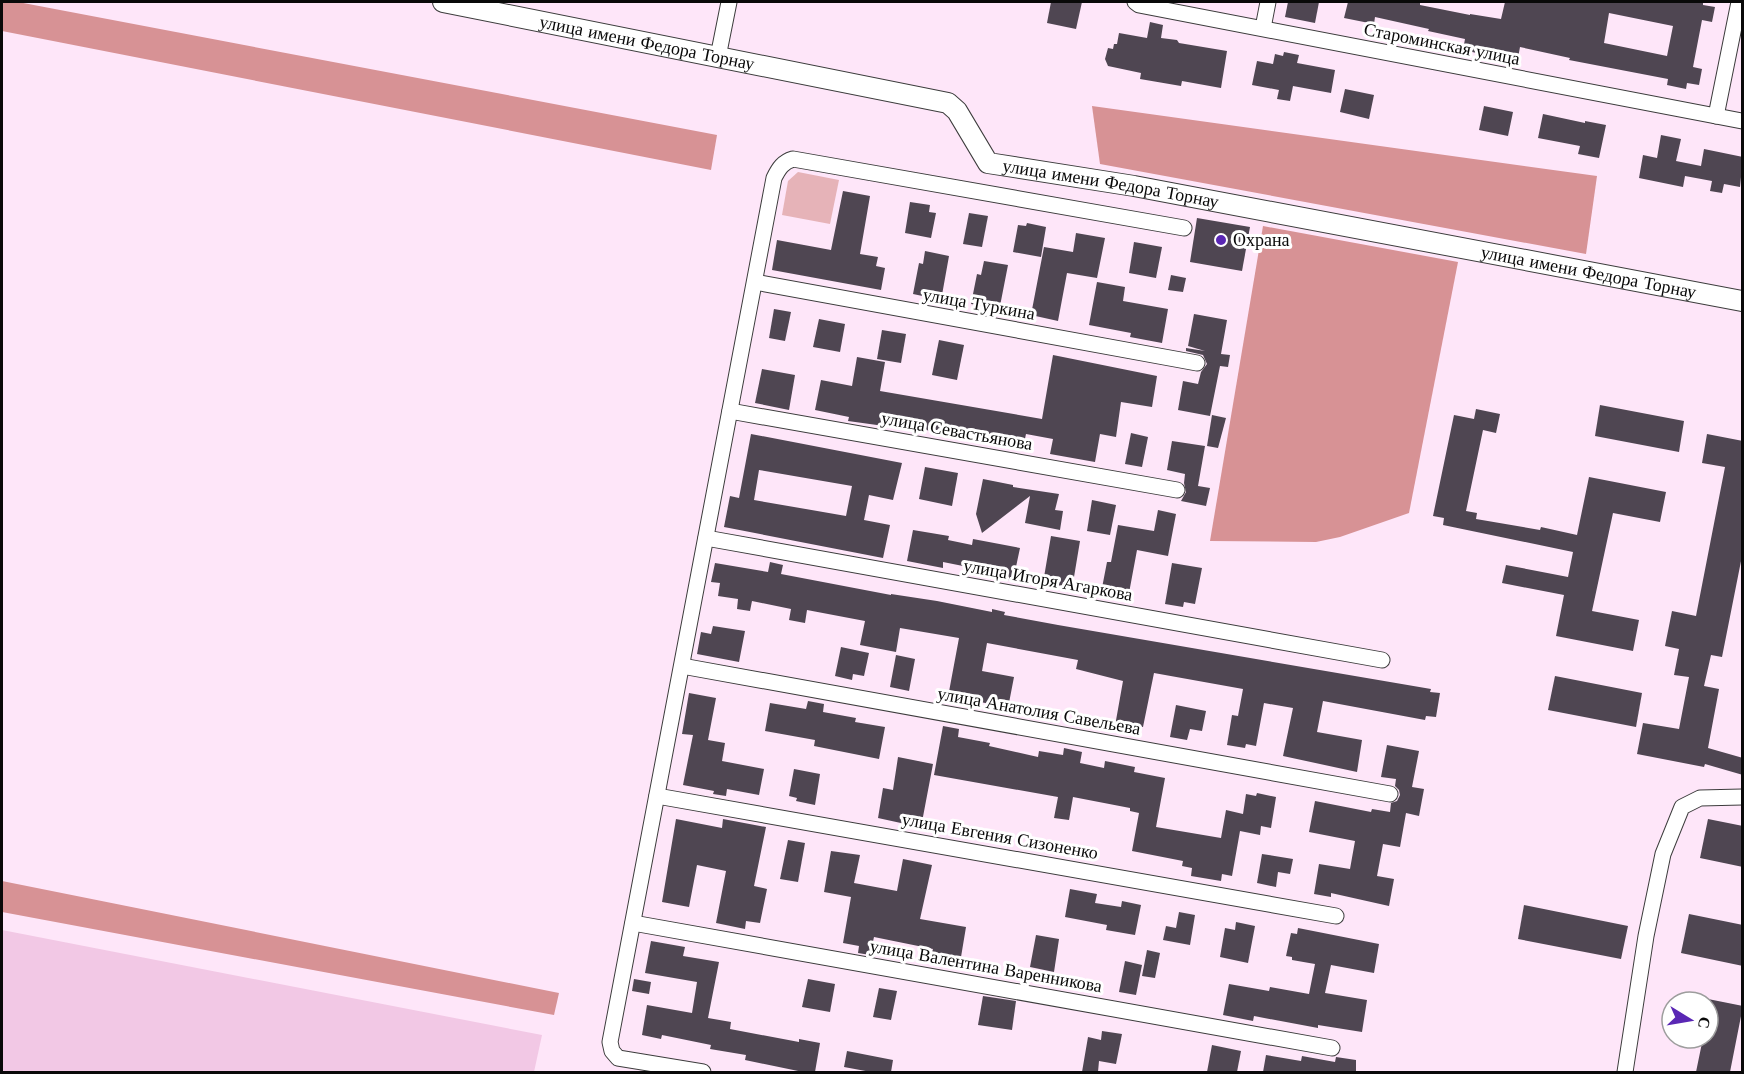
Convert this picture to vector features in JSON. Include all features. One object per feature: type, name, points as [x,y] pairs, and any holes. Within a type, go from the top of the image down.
[{"type":"street","name":"улица имени Федора Торнау","points":[[443,2],[948,103],[957,111],[988,163],[1134,186],[1743,301]]},
{"type":"street","points":[[718,57],[729,2]]},
{"type":"street","name":"Староминская улица","points":[[1135,2],[1139,5],[1634,102],[1743,121]]},
{"type":"street","points":[[1263,28],[1268,2]]},
{"type":"street","points":[[1716,116],[1739,2]]},
{"type":"street","points":[[704,1072],[618,1058],[612,1051],[610,1042],[774,178],[786,161],[793,159],[1184,228]]},
{"type":"street","name":"улица Туркина","points":[[755,282],[1197,363]]},
{"type":"street","name":"улица Севастьянова","points":[[730,411],[1177,490]]},
{"type":"street","name":"улица Игоря Агаркова","points":[[706,538],[1382,660]]},
{"type":"street","name":"улица Анатолия Савельева","points":[[682,666],[1390,794]]},
{"type":"street","name":"улица Евгения Сизоненко","points":[[657,796],[1336,916]]},
{"type":"street","points":[[1625,1072],[1646,936],[1663,854],[1682,807],[1700,798],[1743,797]]},
{"type":"street","name":"улица Валентина Варенникова","points":[[633,923],[1332,1048]]},
{"type":"shaded area","points":[[2,2],[18,2],[717,135],[711,170],[2,31]]},
{"type":"shaded area","points":[[1092,106],[1597,176],[1586,254],[1100,164]]},
{"type":"shaded area","points":[[798,172],[839,180],[830,224],[782,215],[788,181]]},
{"type":"shaded area","points":[[1263,226],[1458,262],[1409,513],[1340,537],[1316,542],[1210,541]]},
{"type":"shaded area","points":[[2,881],[559,993],[554,1015],[2,912]]},
{"type":"shaded area","points":[[2,930],[542,1035],[534,1072],[2,1072]]},
{"type":"building","points":[[1051,2],[1082,2],[1076,29],[1047,23]]},
{"type":"building","points":[[1288,2],[1319,2],[1315,23],[1285,17]]},
{"type":"building","points":[[1348,2],[1420,2],[1420,5],[1501,19],[1505,2],[1703,2],[1703,5],[1715,7],[1712,22],[1702,20],[1693,67],[1702,69],[1699,85],[1687,83],[1686,89],[1667,85],[1668,79],[1569,60],[1570,58],[1520,47],[1518,58],[1487,52],[1486,55],[1463,50],[1465,39],[1428,31],[1429,29],[1375,17],[1374,24],[1344,18]],"holes":[[[1609,13],[1673,26],[1667,56],[1604,43]]]},
{"type":"building","points":[[1150,22],[1163,25],[1161,38],[1227,51],[1221,88],[1182,81],[1181,86],[1140,79],[1141,73],[1108,66],[1105,59],[1108,48],[1113,49],[1114,44],[1117,44],[1119,33],[1147,38]]},
{"type":"building","points":[[1284,52],[1299,55],[1297,63],[1335,70],[1331,93],[1293,86],[1290,101],[1277,99],[1279,90],[1252,85],[1257,61],[1273,64],[1275,54],[1283,56]]},
{"type":"building","points":[[1345,89],[1374,95],[1369,119],[1340,112]]},
{"type":"building","points":[[1484,106],[1513,112],[1508,136],[1479,130]]},
{"type":"building","points":[[1543,114],[1606,125],[1599,158],[1578,154],[1580,146],[1538,138]]},
{"type":"building","points":[[1661,135],[1681,139],[1676,161],[1701,166],[1704,149],[1743,157],[1740,187],[1724,184],[1722,193],[1710,191],[1712,181],[1685,176],[1683,187],[1639,178],[1643,155],[1657,158]]},
{"type":"building","points":[[843,191],[870,196],[860,254],[878,257],[876,266],[885,268],[881,290],[772,270],[777,240],[831,250]]},
{"type":"building","points":[[910,202],[930,205],[929,212],[936,213],[931,238],[905,233]]},
{"type":"building","points":[[969,213],[988,216],[982,247],[963,244]]},
{"type":"building","name":"Охрана","points":[[1197,218],[1250,227],[1242,271],[1190,262]]},
{"type":"building","points":[[1027,223],[1046,227],[1041,257],[1013,252],[1018,225],[1026,226]]},
{"type":"building","points":[[1076,233],[1105,238],[1097,278],[1067,273],[1058,321],[1031,315],[1044,247],[1073,252]]},
{"type":"building","points":[[1134,242],[1162,247],[1156,278],[1129,273]]},
{"type":"building","points":[[925,251],[949,256],[942,295],[933,294],[932,298],[913,294],[919,263],[923,264]]},
{"type":"building","points":[[984,261],[1008,265],[1000,306],[971,304],[977,274],[981,275]]},
{"type":"building","points":[[1171,275],[1186,278],[1183,292],[1168,290]]},
{"type":"building","points":[[1097,282],[1125,287],[1123,301],[1168,309],[1162,343],[1130,337],[1131,333],[1089,325]]},
{"type":"building","points":[[774,309],[791,312],[785,341],[769,338]]},
{"type":"building","points":[[1194,314],[1227,320],[1221,354],[1230,355],[1228,367],[1220,366],[1210,416],[1178,410],[1183,381],[1198,384],[1201,372],[1207,364],[1203,355],[1186,351],[1186,348],[1205,351],[1188,346]]},
{"type":"building","points":[[819,319],[845,324],[840,352],[813,347]]},
{"type":"building","points":[[882,330],[906,334],[901,363],[877,359]]},
{"type":"building","points":[[939,340],[964,345],[957,380],[932,375]]},
{"type":"building","points":[[1053,355],[1157,376],[1152,407],[1121,402],[1116,437],[1100,434],[1095,462],[1050,454],[1053,439],[1026,434],[1023,448],[931,433],[931,431],[906,426],[906,429],[848,421],[849,417],[815,410],[821,380],[852,386],[857,357],[885,362],[880,391],[1042,419]]},
{"type":"building","points":[[762,369],[795,375],[789,410],[755,403]]},
{"type":"building","points":[[1600,405],[1684,421],[1679,452],[1595,436]]},
{"type":"building","points":[[1476,409],[1500,414],[1496,433],[1483,430],[1466,511],[1477,513],[1476,519],[1540,530],[1541,527],[1577,535],[1589,477],[1666,492],[1660,522],[1613,513],[1592,611],[1639,620],[1633,651],[1556,636],[1564,595],[1502,583],[1506,565],[1568,577],[1573,552],[1443,525],[1444,518],[1433,516],[1454,415],[1474,419]]},
{"type":"building","points":[[1212,415],[1226,418],[1218,448],[1207,446]]},
{"type":"building","points":[[1131,433],[1148,437],[1142,467],[1125,464]]},
{"type":"building","points":[[751,434],[902,463],[893,500],[869,495],[864,520],[890,525],[883,558],[724,527],[730,496],[739,498]],"holes":[[[759,470],[852,486],[846,516],[754,500]]]},
{"type":"building","points":[[1707,434],[1743,441],[1743,551],[1722,657],[1711,655],[1704,686],[1719,689],[1708,748],[1743,758],[1743,775],[1705,764],[1704,767],[1637,754],[1643,723],[1679,729],[1689,677],[1674,675],[1679,649],[1665,646],[1672,611],[1696,616],[1725,467],[1702,463]]},
{"type":"building","points":[[1172,441],[1205,446],[1198,486],[1210,488],[1206,506],[1181,501],[1186,492],[1185,474],[1167,470]]},
{"type":"building","points":[[925,467],[958,473],[952,506],[919,499]]},
{"type":"building","points":[[983,479],[1013,485],[1013,487],[1059,494],[1055,510],[1063,511],[1060,530],[1025,523],[1030,496],[982,533],[976,514]]},
{"type":"building","points":[[1092,500],[1116,505],[1110,535],[1087,531]]},
{"type":"building","points":[[1158,510],[1176,514],[1168,556],[1137,550],[1129,593],[1120,592],[1120,596],[1101,593],[1107,562],[1111,562],[1118,525],[1154,531]]},
{"type":"building","points":[[913,530],[949,536],[948,540],[972,545],[973,539],[1020,548],[1013,581],[967,572],[968,567],[943,562],[943,568],[907,561]]},
{"type":"building","points":[[1051,536],[1080,541],[1073,583],[1063,582],[1062,586],[1043,583]]},
{"type":"building","points":[[770,562],[783,565],[781,574],[992,612],[992,609],[1005,612],[1004,615],[1058,625],[1431,689],[1430,692],[1440,693],[1436,717],[1426,716],[1425,720],[1323,701],[1317,732],[1362,740],[1357,772],[1283,756],[1293,708],[1264,703],[1256,746],[1246,744],[1245,748],[1227,745],[1232,715],[1238,716],[1243,689],[1154,673],[1143,727],[1133,726],[1132,730],[1115,726],[1123,681],[1076,669],[1078,660],[987,643],[982,671],[1014,677],[1008,708],[976,701],[975,708],[963,706],[964,700],[948,697],[959,638],[900,628],[896,652],[860,645],[865,621],[807,610],[805,623],[789,620],[791,609],[752,601],[750,611],[737,609],[738,599],[718,596],[720,583],[711,582],[715,563],[768,572]]},
{"type":"building","points":[[1172,563],[1202,568],[1195,604],[1184,602],[1183,607],[1165,604]]},
{"type":"building","points":[[713,626],[745,631],[739,662],[697,654],[701,632],[711,634]]},
{"type":"building","points":[[841,647],[869,653],[864,676],[853,674],[852,680],[835,676]]},
{"type":"building","points":[[896,655],[915,659],[909,691],[890,687]]},
{"type":"building","points":[[1555,676],[1642,693],[1636,727],[1548,710]]},
{"type":"building","points":[[689,693],[716,698],[708,740],[725,743],[722,761],[764,769],[759,795],[727,789],[726,796],[713,794],[714,791],[683,785],[693,735],[682,734]]},
{"type":"building","points":[[808,701],[824,704],[823,712],[856,718],[855,722],[885,727],[879,759],[814,746],[815,740],[765,731],[770,703],[806,709]]},
{"type":"building","points":[[1176,705],[1206,711],[1202,731],[1190,729],[1187,740],[1170,737]]},
{"type":"building","points":[[943,726],[959,729],[958,737],[990,743],[989,746],[1038,757],[1039,751],[1063,755],[1064,748],[1082,752],[1080,763],[1104,768],[1105,761],[1135,767],[1134,772],[1165,778],[1156,827],[1221,838],[1226,810],[1243,814],[1246,794],[1256,796],[1257,793],[1276,797],[1271,828],[1261,826],[1260,835],[1240,831],[1232,876],[1222,874],[1221,881],[1191,876],[1192,868],[1182,866],[1183,861],[1132,851],[1139,813],[1130,811],[1130,808],[1073,797],[1069,820],[1054,818],[1058,797],[934,775]]},
{"type":"building","points":[[1387,745],[1419,751],[1412,787],[1424,789],[1419,816],[1406,813],[1400,847],[1383,844],[1377,876],[1394,879],[1389,906],[1331,893],[1331,897],[1314,894],[1319,864],[1350,869],[1355,841],[1309,832],[1315,801],[1371,812],[1372,809],[1390,812],[1391,803],[1397,801],[1400,795],[1395,786],[1396,779],[1381,777]]},
{"type":"building","points":[[898,757],[933,764],[922,822],[911,820],[910,825],[878,818],[883,788],[893,790]]},
{"type":"building","points":[[794,769],[820,774],[815,805],[796,801],[797,798],[789,796]]},
{"type":"building","points":[[676,819],[722,828],[723,819],[766,827],[754,886],[767,889],[760,923],[746,921],[745,929],[716,923],[726,871],[697,865],[689,907],[662,902]]},
{"type":"building","points":[[1708,819],[1743,826],[1743,867],[1700,858]]},
{"type":"building","points":[[788,840],[805,843],[798,882],[780,879]]},
{"type":"building","points":[[831,851],[860,855],[854,883],[897,891],[903,859],[932,865],[920,919],[966,927],[961,957],[874,937],[870,955],[858,953],[859,946],[843,943],[851,897],[824,892]]},
{"type":"building","points":[[1262,854],[1293,859],[1290,874],[1278,872],[1276,887],[1257,883]]},
{"type":"building","points":[[1070,889],[1097,894],[1095,903],[1121,907],[1122,901],[1141,905],[1135,935],[1106,930],[1107,925],[1065,917]]},
{"type":"building","points":[[1524,905],[1628,926],[1621,959],[1518,939]]},
{"type":"building","points":[[1179,912],[1195,915],[1190,945],[1163,940],[1166,926],[1176,928]]},
{"type":"building","points":[[1689,914],[1743,925],[1743,966],[1681,953]]},
{"type":"building","points":[[1236,922],[1255,926],[1248,963],[1220,957],[1225,928],[1235,930]]},
{"type":"building","points":[[1298,928],[1379,944],[1374,973],[1331,965],[1325,993],[1367,1000],[1362,1032],[1318,1025],[1318,1028],[1254,1016],[1253,1021],[1223,1015],[1229,984],[1269,991],[1270,987],[1309,994],[1315,964],[1292,960],[1292,957],[1286,956],[1291,933],[1297,934]]},
{"type":"building","points":[[1036,935],[1059,939],[1054,972],[1030,967]]},
{"type":"building","points":[[651,941],[685,947],[683,956],[719,962],[708,1018],[731,1022],[730,1029],[799,1042],[799,1039],[820,1043],[815,1072],[803,1072],[745,1060],[746,1055],[710,1049],[711,1045],[662,1035],[661,1039],[642,1035],[647,1005],[692,1013],[697,982],[645,973]]},
{"type":"building","points":[[1147,950],[1160,953],[1155,978],[1142,976]]},
{"type":"building","points":[[1125,961],[1142,965],[1136,995],[1119,992]]},
{"type":"building","points":[[634,979],[651,982],[649,994],[632,991]]},
{"type":"building","points":[[808,979],[835,984],[830,1012],[802,1007]]},
{"type":"building","points":[[879,988],[897,991],[891,1020],[873,1017]]},
{"type":"building","points":[[983,996],[1016,1001],[1012,1030],[978,1025]]},
{"type":"building","points":[[1720,1001],[1743,1006],[1730,1072],[1696,1072],[1701,1050],[1720,1050]]},
{"type":"building","points":[[1102,1031],[1122,1034],[1116,1064],[1099,1061],[1098,1072],[1082,1072],[1088,1037],[1101,1040]]},
{"type":"building","points":[[1212,1045],[1241,1051],[1237,1072],[1207,1072]]},
{"type":"building","points":[[847,1051],[893,1060],[891,1072],[871,1072],[844,1067]]},
{"type":"building","points":[[1266,1055],[1301,1061],[1302,1056],[1335,1062],[1336,1057],[1356,1060],[1356,1072],[1263,1072]]},
{"type":"place","name":"Охрана","points":[[1221,240]]}]
